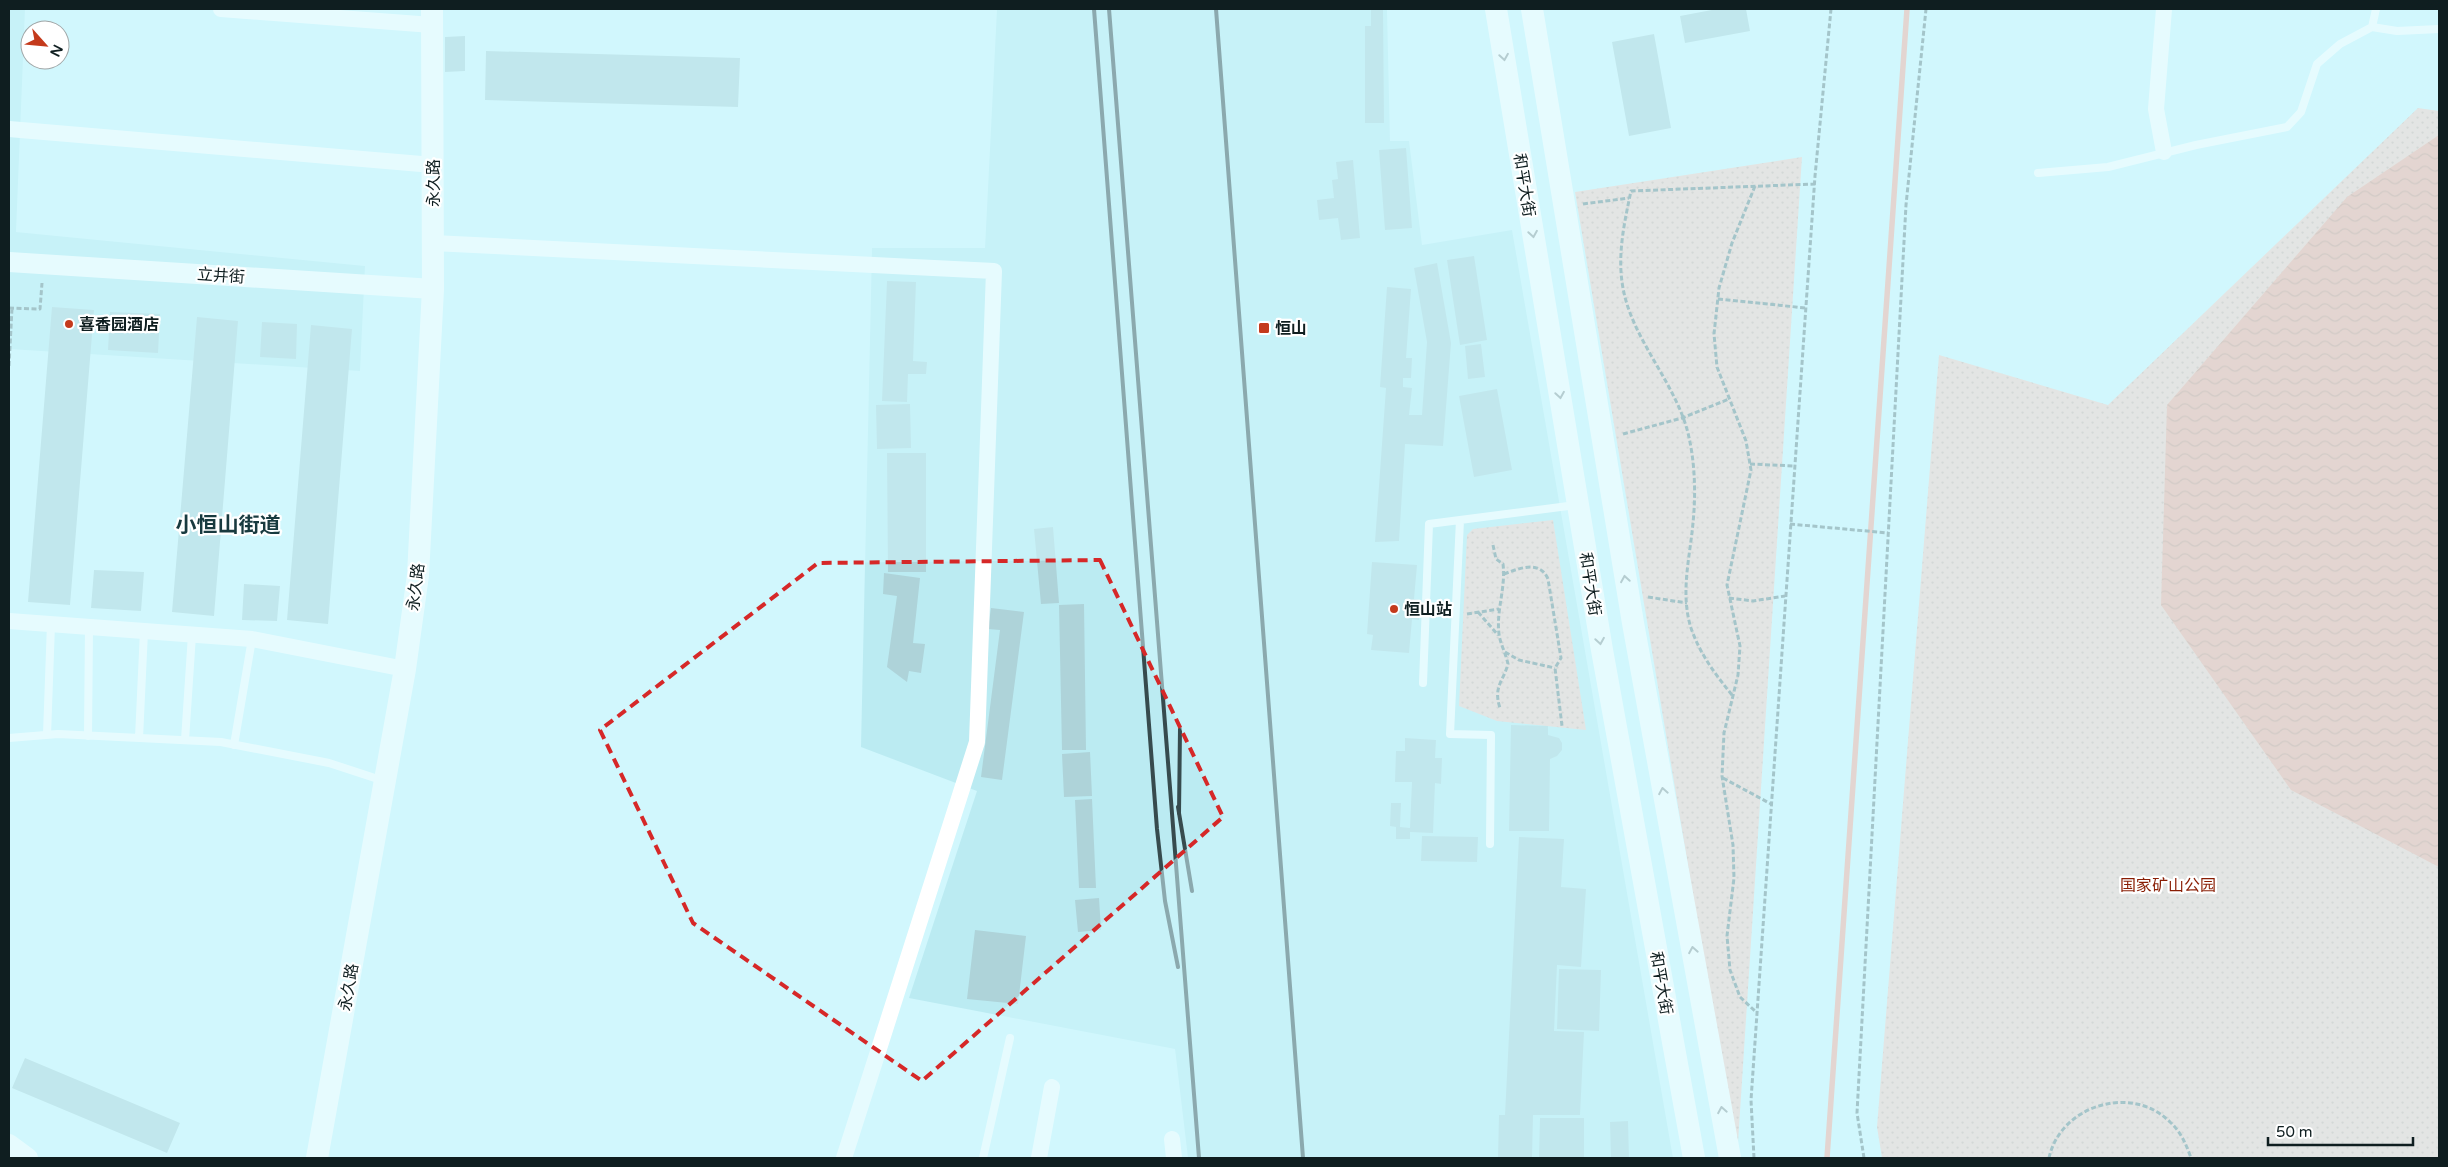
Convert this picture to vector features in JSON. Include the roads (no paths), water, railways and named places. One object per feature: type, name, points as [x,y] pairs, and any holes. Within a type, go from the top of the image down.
[{"type":"main road","name":"和平大街","points":[[1496,9],[1602,650],[1694,1158]]},
{"type":"main road","points":[[1532,9],[1628,594],[1730,1158]]},
{"type":"main road","name":"永久路","points":[[317,1158],[385,781],[418,575],[433,289],[432,17]]},
{"type":"street","points":[[221,9],[432,17]]},
{"type":"street","points":[[2164,9],[2156,109],[2164,152]]},
{"type":"street","points":[[9,129],[433,165]]},
{"type":"street","points":[[433,243],[994,271],[977,742],[844,1158]]},
{"type":"street","name":"立井街","points":[[9,262],[433,289]]},
{"type":"street","points":[[9,621],[252,639],[404,669]]},
{"type":"street","points":[[1039,1158],[1052,1087]]},
{"type":"street","points":[[1172,1139],[1174,1158]]},
{"type":"street","points":[[9,1144],[28,1158]]},
{"type":"lane","points":[[2372,27],[2376,9]]},
{"type":"lane","points":[[2038,172],[2108,167],[2164,152],[2287,127],[2301,112],[2317,64],[2340,44],[2372,27],[2397,31],[2439,30]]},
{"type":"lane","points":[[1423,682],[1430,524],[1578,505]]},
{"type":"lane","points":[[1460,520],[1450,734],[1491,735],[1490,844]]},
{"type":"lane","points":[[47,735],[51,624]]},
{"type":"lane","points":[[88,736],[89,627]]},
{"type":"lane","points":[[139,738],[144,631]]},
{"type":"lane","points":[[185,740],[192,635]]},
{"type":"lane","points":[[234,745],[252,639]]},
{"type":"lane","points":[[9,738],[47,735],[88,736],[185,740],[234,745],[329,763],[385,781]]},
{"type":"lane","points":[[982,1158],[1010,1038]]},
{"type":"water","points":[[2439,135],[2439,867],[2291,790],[2161,605],[2167,405],[2347,197]]},
{"type":"waterway","points":[[1827,1158],[1907,9]]},
{"type":"railway","points":[[1094,9],[1157,829],[1165,901],[1178,967]]},
{"type":"railway","points":[[1109,9],[1199,1158]]},
{"type":"railway","points":[[1216,9],[1303,1158]]},
{"type":"railway","points":[[1179,814],[1180,729]]},
{"type":"railway","points":[[1178,807],[1192,891]]},
{"type":"place","name":"喜香园酒店","points":[[69,324]]},
{"type":"place","name":"恒山","points":[[1264,328]]},
{"type":"place","name":"恒山站","points":[[1394,609]]},
{"type":"district","name":"小恒山街道","points":[[228,525]]},
{"type":"park label","name":"国家矿山公园","points":[[2168,885]]}]
